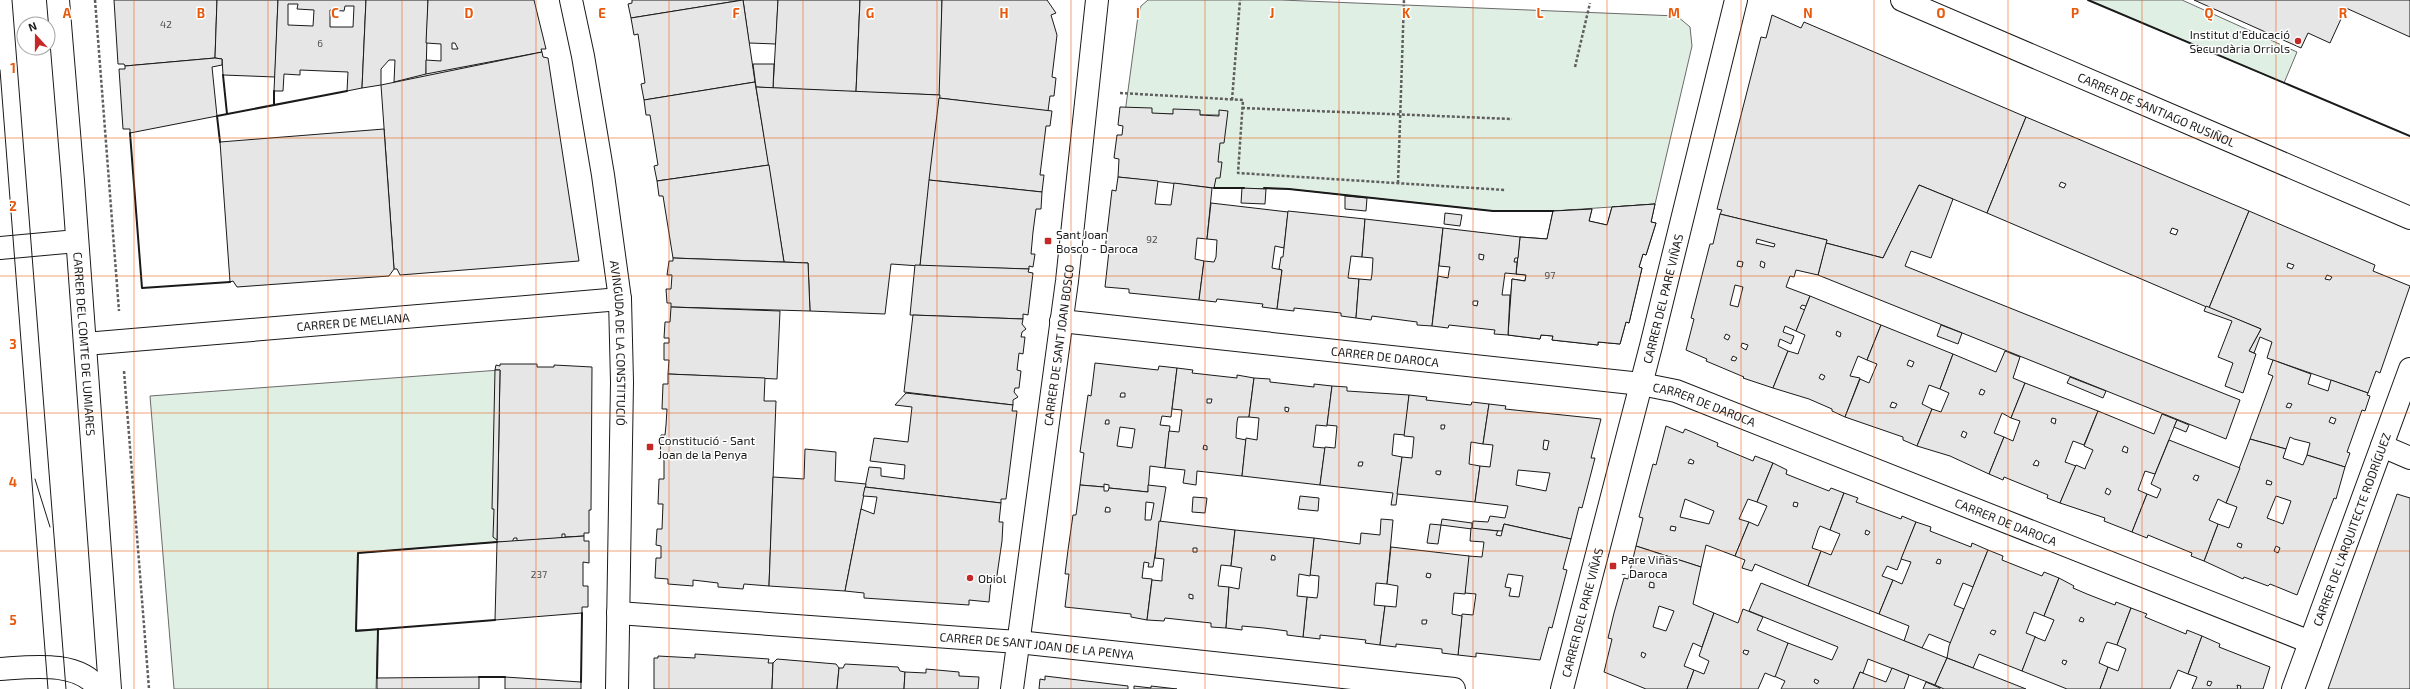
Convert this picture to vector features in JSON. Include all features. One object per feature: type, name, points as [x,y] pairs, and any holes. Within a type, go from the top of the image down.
[{"type":"street","name":"CARRER DEL COMTE DE LUMIARES","points":[[58,0],[86,344],[110,689]]},
{"type":"street","name":"AVINGUDA DE LA CONSTITUCIÓ","points":[[571,0],[583,56],[603,175],[620,299],[622,382],[617,689]]},
{"type":"street","name":"CARRER DE SANT JOAN BOSCO","points":[[1012,689],[1061,321],[1098,0]]},
{"type":"street","name":"CARRER DEL PARE VIÑAS","points":[[1562,689],[1641,384],[1736,0]]},
{"type":"street","name":"CARRER DE SANTIAGO RUSIÑOL","points":[[1902,0],[2410,218]]},
{"type":"street","points":[[0,248],[77,241]]},
{"type":"street","name":"CARRER DE MELIANA","points":[[86,344],[620,299]]},
{"type":"street","name":"CARRER DE DAROCA","points":[[1061,321],[1641,384],[1676,391],[2310,642]]},
{"type":"street","name":"CARRER DE L'ARQUITECTE RODRÍGUEZ","points":[[2293,689],[2410,369]]},
{"type":"street","points":[[2382,446],[2410,458]]},
{"type":"street","name":"CARRER DE SANT JOAN DE LA PENYA","points":[[618,613],[1018,642],[1454,689]]},
{"type":"street","points":[[0,669],[46,667],[64,669],[79,673],[99,689]]},
{"type":"path","points":[[95,0],[119,314]]},
{"type":"path","points":[[1232,100],[1240,0]]},
{"type":"path","points":[[1398,183],[1404,0]]},
{"type":"path","points":[[1575,67],[1590,3]]},
{"type":"path","points":[[1120,93],[1243,100],[1238,173],[1505,190]]},
{"type":"path","points":[[1242,108],[1512,119]]},
{"type":"path","points":[[123,363],[149,689]]},
{"type":"green space","points":[[1148,0],[1281,0],[1677,16],[1690,27],[1692,46],[1655,204],[1553,211],[1493,211],[1289,189],[1214,188],[1222,115],[1125,113],[1138,16],[1141,6]]},
{"type":"green space","points":[[2088,0],[2182,0],[2297,52],[2284,83]]},
{"type":"green space","points":[[500,370],[497,542],[358,553],[356,630],[378,629],[376,689],[174,689],[150,396]]},
{"type":"building","points":[[114,0],[217,0],[215,58],[125,66],[124,64],[118,64]]},
{"type":"building","points":[[217,0],[278,0],[275,77],[223,75],[222,59],[215,58]]},
{"type":"building","points":[[278,0],[366,0],[362,88],[347,91],[348,72],[300,70],[300,75],[284,74],[283,91],[274,91]],"holes":[[[288,4],[298,4],[297,9],[314,10],[313,26],[288,25]],[[345,6],[354,6],[353,27],[330,27],[330,10],[344,11]]]},
{"type":"building","points":[[366,0],[428,0],[426,74],[394,82],[395,60],[389,60],[381,69],[381,85],[362,88]]},
{"type":"building","points":[[428,0],[534,0],[546,49],[541,49],[542,52],[426,74],[426,60],[441,61],[441,44],[426,43]],"holes":[[[452,43],[455,43],[458,49],[452,49]]]},
{"type":"building","points":[[632,0],[743,0],[631,18],[628,4],[632,3]]},
{"type":"building","points":[[743,0],[778,0],[776,44],[749,43]]},
{"type":"building","points":[[743,0],[755,82],[644,100],[641,84],[645,83],[638,34],[634,35],[631,18]]},
{"type":"building","points":[[778,0],[860,0],[856,92],[773,88]]},
{"type":"building","points":[[860,0],[942,0],[940,95],[856,92]]},
{"type":"building","points":[[942,0],[1047,0],[1056,13],[1051,15],[1057,35],[1052,77],[1056,78],[1054,96],[1050,96],[1048,111],[939,98]]},
{"type":"building","points":[[2194,0],[2410,0],[2410,37],[2346,8],[2330,43],[2308,33],[2301,48]]},
{"type":"building","points":[[1772,15],[1801,28],[1804,22],[2026,117],[1987,213],[1919,185],[1883,258],[1826,243],[1827,240],[1720,214],[1722,210],[1717,209],[1761,37],[1766,38]]},
{"type":"building","points":[[542,52],[543,57],[548,58],[579,261],[400,275],[397,269],[394,269],[381,85]]},
{"type":"building","points":[[215,58],[222,59],[222,65],[212,67],[217,116],[130,133],[130,129],[123,129],[119,69],[125,69],[125,66]]},
{"type":"building","points":[[753,64],[774,64],[773,88],[756,87]]},
{"type":"building","points":[[755,82],[769,165],[657,181],[654,166],[658,165],[650,115],[646,115],[644,100]]},
{"type":"building","points":[[756,87],[940,95],[920,266],[891,264],[885,314],[810,311],[808,263],[784,262]]},
{"type":"building","points":[[939,98],[1052,111],[1050,126],[1046,126],[1040,175],[1044,175],[1042,192],[929,180]]},
{"type":"building","points":[[1120,107],[1152,108],[1152,113],[1173,114],[1173,109],[1200,110],[1200,115],[1219,116],[1219,110],[1228,111],[1224,143],[1220,143],[1218,162],[1222,162],[1220,178],[1216,178],[1214,188],[1118,177],[1119,159],[1114,158],[1117,135],[1122,135],[1123,126],[1118,125]]},
{"type":"building","points":[[2026,117],[2249,211],[2209,308],[1987,213]],"holes":[[[2061,182],[2066,184],[2064,188],[2059,186]],[[2172,228],[2178,230],[2176,235],[2170,233]]]},
{"type":"building","points":[[384,129],[394,269],[389,276],[237,287],[233,281],[230,282],[220,142]]},
{"type":"building","points":[[769,165],[784,262],[673,258],[663,196],[659,196],[657,181]]},
{"type":"building","points":[[1118,177],[1158,181],[1155,204],[1171,205],[1174,183],[1212,188],[1207,239],[1197,238],[1195,259],[1204,261],[1199,300],[1129,293],[1129,289],[1105,287],[1109,251],[1105,250],[1112,190],[1116,191]]},
{"type":"building","points":[[929,180],[1042,192],[1041,209],[1036,209],[1033,232],[1031,254],[1035,254],[1033,267],[1029,266],[1029,269],[920,266]]},
{"type":"building","points":[[1919,185],[1953,199],[1931,258],[1911,251],[1905,266],[2240,400],[2226,439],[1818,275],[1826,243],[1883,258]]},
{"type":"building","points":[[1242,188],[1266,189],[1265,204],[1241,203]]},
{"type":"building","points":[[1345,196],[1367,198],[1366,211],[1345,209]]},
{"type":"building","points":[[1211,203],[1288,212],[1284,248],[1275,246],[1272,268],[1282,270],[1277,309],[1262,307],[1263,304],[1217,299],[1216,302],[1199,300],[1204,261],[1214,262],[1216,257],[1217,240],[1207,239]]},
{"type":"building","points":[[1655,204],[1651,222],[1656,223],[1646,255],[1643,254],[1639,267],[1642,268],[1629,323],[1626,322],[1620,344],[1598,342],[1598,345],[1552,340],[1553,336],[1541,335],[1540,339],[1508,335],[1512,279],[1525,281],[1526,275],[1516,274],[1520,237],[1547,239],[1553,211],[1592,209],[1589,221],[1607,225],[1612,207]],"holes":[[[1584,259],[1600,262],[1594,281],[1578,279]]]},
{"type":"building","points":[[1655,204],[1651,222],[1656,223],[1646,255],[1643,254],[1639,267],[1642,268],[1629,323],[1626,322],[1620,344],[1598,342],[1598,345],[1552,340],[1553,336],[1541,335],[1540,339],[1508,335],[1512,279],[1525,281],[1526,275],[1516,274],[1520,237],[1547,239],[1553,211],[1592,209],[1589,221],[1607,225],[1612,207]]},
{"type":"building","points":[[1288,211],[1365,219],[1362,257],[1351,256],[1348,278],[1359,279],[1356,318],[1341,316],[1341,313],[1294,308],[1294,311],[1277,309],[1282,270],[1279,269],[1281,257],[1283,257]]},
{"type":"building","points":[[2249,211],[2375,265],[2373,271],[2410,286],[2380,373],[2376,371],[2368,393],[2267,358],[2272,342],[2260,337],[2254,353],[2249,351],[2261,329],[2209,308]],"holes":[[[2288,263],[2294,265],[2292,269],[2287,267]],[[2327,275],[2332,277],[2330,280],[2325,279]]]},
{"type":"building","points":[[1445,213],[1462,215],[1460,226],[1444,224]]},
{"type":"building","points":[[1720,214],[1827,240],[1818,275],[1796,270],[1794,277],[1790,276],[1786,287],[1810,296],[1806,306],[1802,305],[1800,308],[1805,310],[1796,331],[1785,326],[1783,332],[1794,336],[1791,344],[1780,339],[1778,346],[1788,351],[1773,388],[1743,378],[1744,377],[1706,361],[1707,359],[1686,350],[1694,319],[1691,318],[1710,244],[1713,244]],"holes":[[[1757,239],[1775,244],[1774,247],[1756,243]],[[1738,261],[1743,262],[1742,267],[1737,266]],[[1761,261],[1765,263],[1764,268],[1760,266]],[[1735,285],[1743,287],[1738,307],[1730,305]],[[1726,334],[1730,336],[1728,340],[1724,338]],[[1742,343],[1748,345],[1746,350],[1741,347]],[[1733,356],[1737,358],[1735,361],[1731,360]]]},
{"type":"building","points":[[1365,219],[1443,228],[1432,326],[1417,325],[1417,322],[1372,316],[1371,320],[1356,318],[1359,279],[1371,280],[1372,274],[1373,258],[1362,257]]},
{"type":"building","points":[[1443,228],[1520,237],[1518,258],[1515,258],[1514,262],[1517,262],[1516,274],[1505,273],[1502,295],[1510,295],[1508,335],[1494,334],[1495,330],[1449,325],[1448,328],[1432,326],[1438,276],[1448,278],[1450,267],[1439,266]],"holes":[[[1479,254],[1484,255],[1483,260],[1479,259]],[[1473,301],[1478,301],[1477,306],[1473,305]]]},
{"type":"building","points":[[673,258],[808,263],[810,311],[671,307],[671,303],[667,303],[666,289],[671,289],[672,275],[667,275],[669,261],[673,261]]},
{"type":"building","points":[[915,265],[1029,269],[1028,272],[1033,273],[1028,315],[1023,314],[1023,319],[910,315]]},
{"type":"building","points":[[1810,296],[1881,325],[1867,360],[1858,356],[1850,376],[1860,378],[1845,417],[1832,411],[1832,409],[1809,399],[1773,388],[1788,351],[1798,354],[1805,335],[1796,331]],"holes":[[[1837,331],[1841,333],[1840,337],[1836,335]],[[1821,374],[1825,376],[1823,380],[1819,378]]]},
{"type":"building","points":[[2206,306],[2261,329],[2249,351],[2256,354],[2243,393],[2225,386],[2233,363],[2218,357],[2232,321],[2204,311]]},
{"type":"building","points":[[671,307],[780,311],[777,379],[668,374],[669,360],[664,360],[664,343],[669,343],[669,338],[664,338],[665,322],[670,322]]},
{"type":"building","points":[[913,315],[1023,319],[1022,324],[1026,329],[1022,332],[1021,337],[1025,337],[1023,354],[1019,353],[1017,370],[1021,371],[1019,388],[1015,388],[1014,392],[1018,397],[1013,400],[1013,405],[904,392]]},
{"type":"building","points":[[1881,325],[1953,354],[1940,389],[1929,385],[1922,404],[1932,409],[1917,446],[1903,440],[1903,437],[1845,417],[1860,379],[1869,383],[1877,364],[1867,360]],"holes":[[[1909,360],[1914,362],[1912,367],[1907,365]],[[1892,402],[1897,404],[1895,408],[1890,407]]]},
{"type":"building","points":[[1941,325],[1962,333],[1958,344],[1937,336]]},
{"type":"building","points":[[2005,351],[2020,357],[2013,378],[2025,383],[2011,418],[2002,413],[1994,433],[2004,437],[1989,474],[1950,456],[1917,446],[1932,409],[1941,412],[1949,393],[1940,389],[1953,354],[1996,372]],"holes":[[[1981,389],[1985,391],[1983,395],[1979,394]],[[1963,431],[1967,433],[1965,438],[1961,436]]]},
{"type":"building","points":[[2273,360],[2311,374],[2308,384],[2328,391],[2331,380],[2368,393],[2367,395],[2370,396],[2365,411],[2362,410],[2347,452],[2350,453],[2345,467],[2307,455],[2310,443],[2290,437],[2286,449],[2250,439],[2273,376],[2268,374]],"holes":[[[2288,403],[2292,404],[2290,408],[2286,407]],[[2331,417],[2336,419],[2334,424],[2329,422]]]},
{"type":"building","points":[[1095,363],[1158,370],[1159,366],[1177,368],[1171,417],[1162,416],[1160,425],[1170,426],[1165,468],[1150,466],[1148,492],[1109,488],[1109,485],[1104,484],[1104,487],[1080,485],[1084,453],[1080,452],[1088,395],[1091,396]],"holes":[[[1121,393],[1125,393],[1125,397],[1120,397]],[[1106,420],[1109,420],[1109,424],[1105,424]],[[1120,427],[1135,429],[1132,448],[1117,446]]]},
{"type":"building","points":[[500,364],[537,364],[537,367],[554,367],[554,365],[592,367],[591,510],[589,510],[589,533],[584,533],[584,536],[565,537],[565,534],[562,534],[562,538],[517,541],[517,538],[514,538],[512,542],[497,542],[500,370],[495,370],[496,365],[500,366]]},
{"type":"building","points":[[1177,368],[1193,370],[1192,373],[1237,378],[1237,375],[1254,378],[1249,417],[1238,417],[1237,422],[1236,438],[1246,440],[1242,476],[1197,471],[1196,485],[1183,483],[1185,470],[1165,468],[1169,431],[1179,432],[1182,410],[1172,409]],"holes":[[[1207,399],[1212,399],[1211,403],[1207,403]],[[1204,445],[1207,446],[1207,450],[1203,449]]]},
{"type":"building","points":[[495,370],[500,370],[497,540],[493,537],[494,509],[492,509]]},
{"type":"building","points":[[668,374],[765,378],[764,401],[776,401],[769,586],[744,584],[743,589],[718,587],[718,583],[693,580],[693,586],[668,584],[668,579],[655,578],[656,558],[661,558],[661,546],[656,545],[657,529],[662,529],[663,504],[658,504],[659,479],[664,479],[664,458],[660,459],[661,435],[665,435],[667,409],[662,409],[663,384],[668,384]]},
{"type":"building","points":[[2070,377],[2106,391],[2103,398],[2067,383]]},
{"type":"building","points":[[1254,378],[1270,379],[1270,382],[1314,387],[1314,384],[1332,386],[1327,426],[1316,425],[1313,447],[1325,448],[1320,485],[1242,476],[1246,438],[1257,440],[1259,418],[1249,417]],"holes":[[[1285,407],[1289,408],[1288,412],[1285,411]]]},
{"type":"building","points":[[2025,383],[2098,411],[2084,445],[2073,441],[2065,462],[2076,466],[2060,503],[2047,498],[2048,495],[2004,477],[2003,480],[1989,474],[2004,437],[2013,441],[2020,421],[2011,418]],"holes":[[[2052,418],[2056,419],[2055,424],[2051,422]],[[2036,460],[2039,462],[2038,466],[2033,465]]]},
{"type":"building","points":[[1332,386],[1347,387],[1347,391],[1409,395],[1405,435],[1394,434],[1392,455],[1402,457],[1396,505],[1391,505],[1393,493],[1320,485],[1325,447],[1335,448],[1337,426],[1327,425]],"holes":[[[1359,462],[1363,462],[1362,466],[1358,466]]]},
{"type":"building","points":[[906,393],[1013,405],[1012,411],[1017,411],[1006,499],[1001,499],[1001,503],[865,487],[869,467],[881,468],[881,476],[904,479],[905,465],[870,461],[874,438],[908,442],[912,407],[895,405]]},
{"type":"building","points":[[1409,395],[1427,397],[1426,400],[1471,405],[1472,402],[1489,404],[1483,444],[1471,442],[1469,464],[1480,466],[1475,502],[1397,494],[1402,457],[1412,458],[1414,437],[1404,436]],"holes":[[[1441,425],[1445,425],[1444,429],[1441,429]],[[1436,471],[1441,471],[1440,475],[1436,474]]]},
{"type":"building","points":[[1489,404],[1506,406],[1505,409],[1601,419],[1591,458],[1595,458],[1582,508],[1579,507],[1571,539],[1504,524],[1502,531],[1472,529],[1473,521],[1488,522],[1490,516],[1505,518],[1508,506],[1475,502],[1480,466],[1490,467],[1493,445],[1483,444]],"holes":[[[1544,440],[1549,441],[1547,450],[1543,449]],[[1518,470],[1550,473],[1546,491],[1516,485]]]},
{"type":"building","points":[[2098,411],[2154,434],[2162,414],[2177,420],[2155,474],[2145,471],[2138,490],[2147,494],[2132,532],[2104,521],[2105,518],[2060,503],[2076,465],[2085,469],[2093,450],[2084,446]],"holes":[[[2124,446],[2128,448],[2127,453],[2122,451]],[[2107,488],[2111,491],[2109,495],[2105,493]]]},
{"type":"building","points":[[2177,420],[2189,425],[2186,432],[2174,427]]},
{"type":"building","points":[[1666,426],[1683,433],[1685,429],[1718,443],[1717,446],[1753,461],[1755,456],[1773,463],[1757,502],[1748,499],[1739,519],[1749,522],[1735,556],[1706,545],[1701,567],[1636,546],[1643,518],[1639,517],[1653,464],[1656,465]],"holes":[[[1690,459],[1694,461],[1693,464],[1688,463]],[[1685,499],[1714,511],[1709,524],[1680,517]],[[1671,526],[1676,527],[1675,531],[1670,530]]]},
{"type":"building","points":[[2250,439],[2286,449],[2283,458],[2303,465],[2307,455],[2345,467],[2336,499],[2334,498],[2297,595],[2270,584],[2268,586],[2244,577],[2243,579],[2204,561],[2218,524],[2229,528],[2237,507],[2226,503]],"holes":[[[2267,480],[2272,482],[2271,485],[2266,484]],[[2276,496],[2291,501],[2283,524],[2267,518]],[[2238,543],[2242,544],[2241,548],[2237,546]],[[2276,546],[2280,548],[2278,553],[2274,551]]]},
{"type":"building","points":[[2169,440],[2240,468],[2226,503],[2218,499],[2209,520],[2218,524],[2204,561],[2191,556],[2192,553],[2148,535],[2147,538],[2132,532],[2147,494],[2157,498],[2161,489],[2151,484]],"holes":[[[2195,475],[2199,476],[2197,481],[2193,479]]]},
{"type":"building","points":[[805,449],[836,452],[835,481],[866,484],[845,591],[769,586],[773,477],[804,479]]},
{"type":"building","points":[[1773,463],[1787,470],[1786,474],[1829,491],[1831,488],[1844,493],[1830,530],[1820,526],[1818,530],[1812,548],[1821,551],[1808,586],[1755,564],[1752,571],[1742,568],[1745,560],[1735,556],[1749,522],[1758,526],[1767,506],[1757,502]],"holes":[[[1794,502],[1798,503],[1797,507],[1793,506]]]},
{"type":"building","points":[[1080,485],[1104,487],[1104,491],[1108,491],[1109,488],[1148,492],[1148,485],[1166,487],[1153,567],[1148,567],[1149,563],[1144,562],[1142,578],[1152,579],[1147,620],[1131,617],[1131,614],[1065,607],[1069,574],[1065,574],[1073,515],[1076,515]],"holes":[[[1146,502],[1154,503],[1151,520],[1145,520]],[[1106,507],[1110,508],[1110,512],[1105,512]]]},
{"type":"building","points":[[865,487],[1001,503],[999,522],[1003,522],[1002,541],[996,582],[991,581],[989,602],[969,600],[969,605],[864,598],[864,593],[845,591],[861,509],[874,514],[877,497],[863,496]]},
{"type":"building","points":[[1844,493],[1858,498],[1856,502],[1901,519],[1902,516],[1916,522],[1897,570],[1887,566],[1882,576],[1893,580],[1879,614],[1808,586],[1821,551],[1831,555],[1840,534],[1830,530]],"holes":[[[1866,530],[1870,532],[1868,535],[1865,534]]]},
{"type":"building","points":[[2397,494],[2410,498],[2410,689],[2328,689]]},
{"type":"building","points":[[1300,496],[1319,498],[1318,511],[1298,509]]},
{"type":"building","points":[[1193,497],[1207,498],[1205,513],[1192,512]]},
{"type":"building","points":[[1381,519],[1393,520],[1387,584],[1376,583],[1374,605],[1385,606],[1380,645],[1365,643],[1366,640],[1320,635],[1320,639],[1303,637],[1307,597],[1317,598],[1318,592],[1319,576],[1310,575],[1314,538],[1360,544],[1361,533],[1380,535]]},
{"type":"building","points":[[1442,519],[1472,523],[1472,529],[1441,525]]},
{"type":"building","points":[[1159,521],[1235,530],[1231,566],[1221,565],[1218,586],[1229,587],[1226,628],[1211,627],[1211,623],[1165,618],[1164,621],[1147,620],[1152,580],[1162,581],[1164,559],[1155,558]],"holes":[[[1193,548],[1197,548],[1197,552],[1193,552]],[[1189,594],[1193,595],[1193,599],[1189,598]]]},
{"type":"building","points":[[1916,522],[1931,527],[1930,531],[1971,547],[1972,543],[1988,550],[1973,587],[1963,583],[1954,605],[1964,609],[1951,643],[1929,634],[1922,648],[1904,641],[1909,626],[1879,614],[1893,580],[1902,584],[1911,562],[1901,559]],"holes":[[[1938,559],[1941,560],[1940,564],[1936,563]]]},
{"type":"building","points":[[1430,524],[1441,525],[1438,544],[1427,543]]},
{"type":"building","points":[[1504,524],[1571,539],[1563,569],[1567,570],[1552,628],[1549,627],[1540,660],[1476,653],[1476,657],[1458,655],[1462,614],[1473,615],[1476,594],[1465,593],[1468,556],[1482,557],[1484,542],[1470,541],[1471,528],[1498,531],[1496,535],[1501,536]],"holes":[[[1508,574],[1523,576],[1519,597],[1509,596],[1511,588],[1505,587]]]},
{"type":"building","points":[[1235,530],[1314,538],[1310,576],[1299,574],[1297,596],[1307,597],[1303,637],[1287,635],[1287,631],[1264,628],[1242,626],[1242,630],[1226,628],[1229,587],[1239,589],[1242,568],[1231,566]],"holes":[[[1272,555],[1275,556],[1275,560],[1271,560]]]},
{"type":"building","points":[[584,536],[584,541],[589,541],[589,563],[583,562],[583,586],[588,586],[588,607],[582,607],[582,613],[495,620],[497,542]]},
{"type":"building","points":[[1636,546],[1701,567],[1693,604],[1714,613],[1702,647],[1693,643],[1684,666],[1694,670],[1687,689],[1646,689],[1604,672],[1612,639],[1608,638],[1614,613],[1624,578],[1628,579]],"holes":[[[1650,582],[1654,583],[1654,588],[1649,587]],[[1659,606],[1674,611],[1666,631],[1653,627]],[[1642,652],[1646,654],[1644,658],[1641,656]]]},
{"type":"building","points":[[1391,547],[1469,556],[1465,594],[1454,593],[1452,614],[1462,616],[1458,655],[1442,653],[1442,649],[1396,644],[1396,647],[1380,645],[1385,606],[1396,607],[1398,586],[1387,584]],"holes":[[[1427,573],[1431,574],[1430,578],[1426,577]],[[1422,620],[1427,620],[1426,624],[1422,624]]]},
{"type":"building","points":[[1988,550],[2003,556],[2002,560],[2042,576],[2044,572],[2059,578],[2044,616],[2034,612],[2026,633],[2036,637],[2022,671],[1979,654],[1973,668],[1947,658],[1949,646]],"holes":[[[1992,630],[1996,631],[1994,635],[1990,633]]]},
{"type":"building","points":[[2059,578],[2074,586],[2073,588],[2087,594],[2115,605],[2116,602],[2131,608],[2117,645],[2107,642],[2105,646],[2099,663],[2108,667],[2100,689],[2067,689],[2022,671],[2035,637],[2045,641],[2054,620],[2044,616]],"holes":[[[2081,617],[2084,619],[2083,622],[2079,621]],[[2063,660],[2067,661],[2065,665],[2062,663]]]},
{"type":"building","points":[[1761,583],[1947,658],[1935,685],[1868,659],[1863,673],[1860,672],[1853,689],[1781,689],[1785,681],[1774,676],[1788,643],[1832,660],[1838,647],[1749,611]],"holes":[[[1815,679],[1819,681],[1817,684],[1814,682]]]},
{"type":"building","points":[[2131,608],[2147,614],[2145,617],[2186,634],[2187,630],[2202,636],[2188,674],[2178,670],[2170,689],[2100,689],[2108,667],[2118,671],[2126,649],[2117,645]]},
{"type":"building","points":[[1743,609],[1763,617],[1757,630],[1788,643],[1775,677],[1765,673],[1758,689],[1687,689],[1694,670],[1704,674],[1709,661],[1699,656],[1714,613],[1738,623]],"holes":[[[1744,650],[1749,651],[1747,655],[1743,653]]]},
{"type":"building","points":[[2202,636],[2220,644],[2219,647],[2270,667],[2263,689],[2240,689],[2241,686],[2237,685],[2238,689],[2192,689],[2197,677],[2188,674]],"holes":[[[2208,681],[2212,682],[2210,686],[2207,685]]]},
{"type":"building","points":[[695,654],[769,659],[768,663],[773,663],[772,689],[654,689],[654,658],[658,658],[658,656],[695,658]]},
{"type":"building","points":[[1947,658],[2026,689],[1944,689],[1935,685]]},
{"type":"building","points":[[777,659],[836,664],[839,668],[837,689],[772,689],[773,663]]},
{"type":"building","points":[[845,664],[898,667],[900,671],[905,672],[904,689],[837,689],[839,668],[843,668]]},
{"type":"building","points":[[1892,668],[1909,675],[1904,689],[1853,689],[1860,672],[1886,682]]},
{"type":"building","points":[[926,669],[959,672],[959,676],[979,677],[978,689],[904,689],[905,672],[926,673]]},
{"type":"building","points":[[1045,676],[1128,686],[1128,689],[1039,689],[1040,679],[1045,680]]},
{"type":"building","points":[[479,677],[479,689],[377,689],[377,678]]},
{"type":"building","points":[[505,677],[581,682],[581,689],[505,689]]},
{"type":"building","points":[[1926,682],[1940,688],[1940,689],[1923,689]]},
{"type":"building","points":[[1134,686],[1151,688],[1151,686],[1177,689],[1134,689]]},
{"type":"tram line","points":[[12,0],[66,689]]},
{"type":"tram line","points":[[0,70],[48,689]]},
{"type":"tram line","points":[[35,479],[50,527]]},
{"type":"wall","points":[[2088,0],[2410,136]]},
{"type":"wall","points":[[223,75],[227,114]]},
{"type":"wall","points":[[274,91],[274,105]]},
{"type":"wall","points":[[220,142],[217,116],[347,91]]},
{"type":"wall","points":[[130,133],[142,288],[230,282]]},
{"type":"wall","points":[[1214,188],[1244,188]]},
{"type":"wall","points":[[1264,188],[1289,189],[1493,211],[1553,211]]},
{"type":"wall","points":[[495,620],[356,631],[358,553],[497,542]]},
{"type":"wall","points":[[581,682],[582,613]]},
{"type":"wall","points":[[377,678],[378,629]]},
{"type":"wall","points":[[479,677],[505,677]]},
{"type":"place","name":"Institut d'Educació Secundària Orriols","points":[[2298,41]]},
{"type":"place","name":"Sant Joan Bosco - Daroca","points":[[1048,241]]},
{"type":"place","name":"Constitució - Sant Joan de la Penya","points":[[650,447]]},
{"type":"place","name":"Pare Viñas - Daroca","points":[[1613,566]]},
{"type":"place","name":"Obiol","points":[[970,578]]}]
